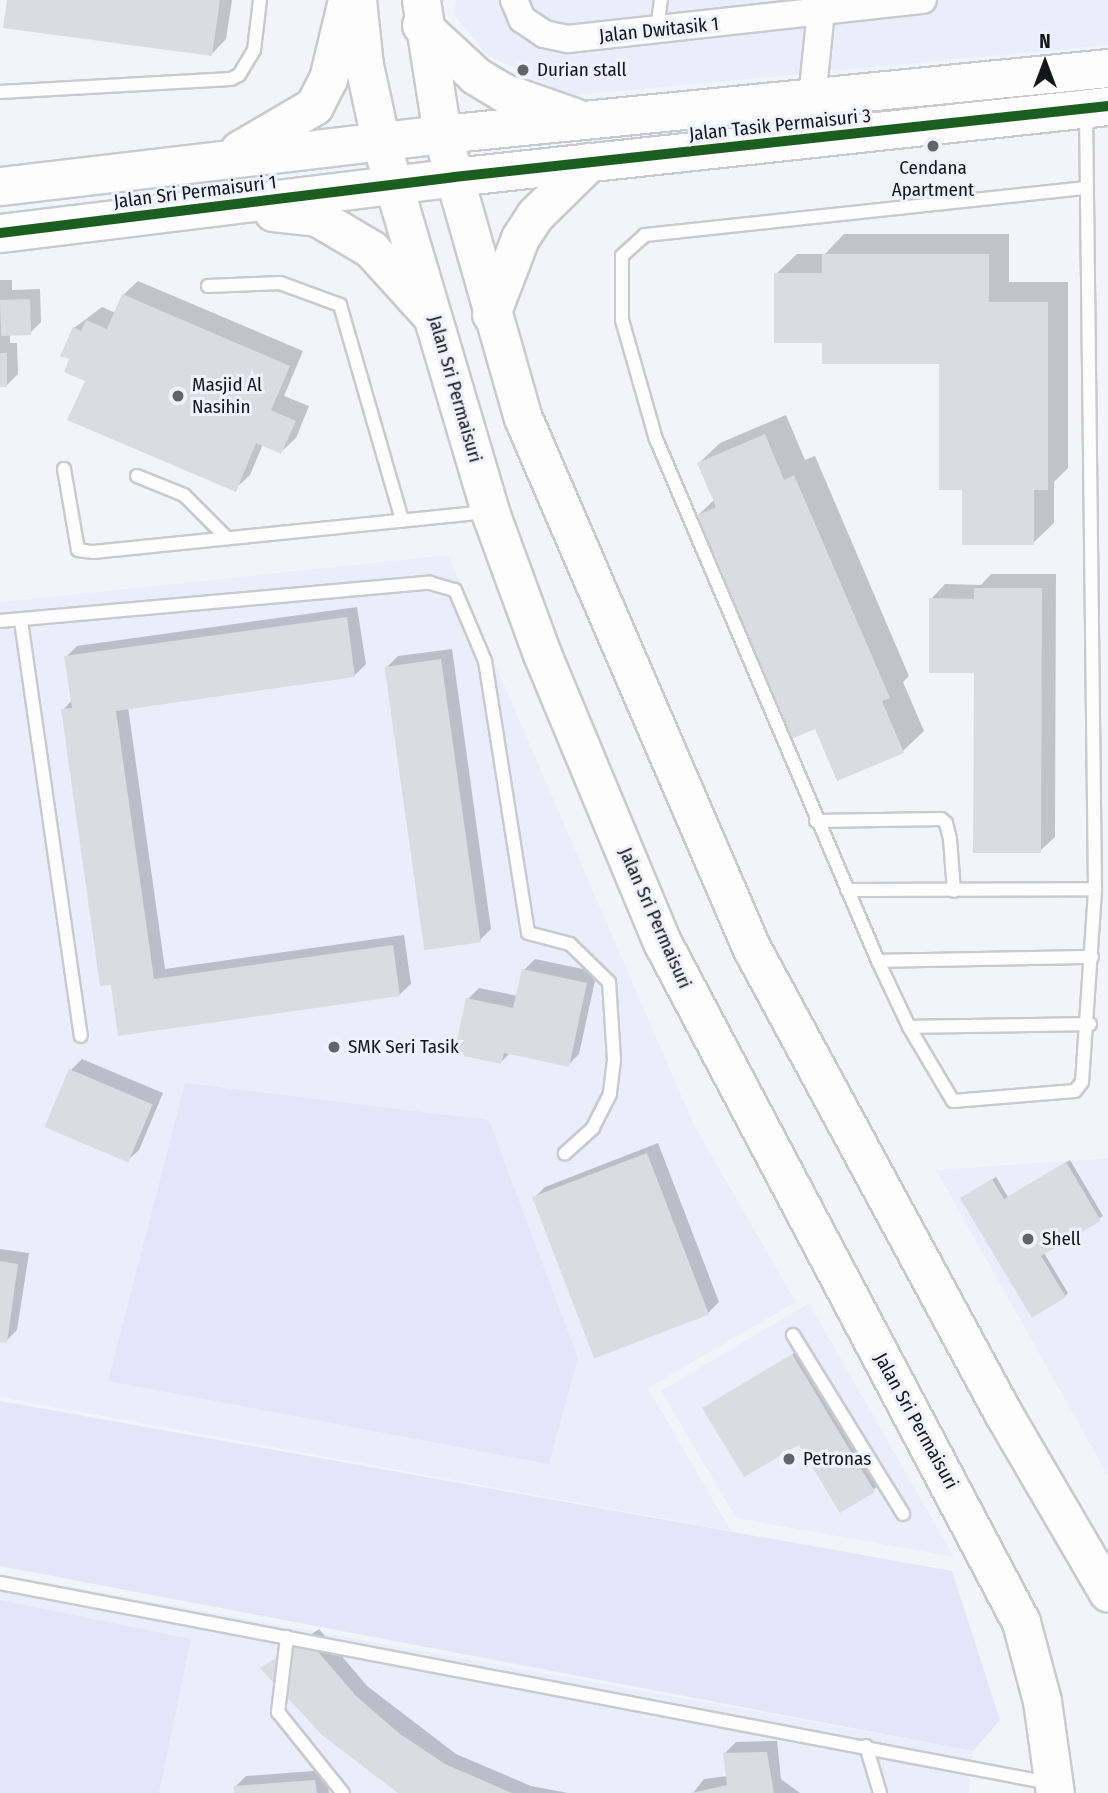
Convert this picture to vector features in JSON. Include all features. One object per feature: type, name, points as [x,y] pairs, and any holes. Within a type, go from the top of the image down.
[{"type":"main road","points":[[216,161],[279,131],[314,106],[328,79],[347,0]]},
{"type":"main road","name":"Jalan Sri Permaisuri","points":[[357,0],[364,65],[381,143],[490,512],[542,654],[662,943],[1021,1622],[1042,1701],[1056,1789]]},
{"type":"main road","points":[[421,13],[476,76],[503,92],[587,122]]},
{"type":"main road","points":[[421,13],[442,134],[491,314],[523,418],[751,947],[1003,1413],[1108,1592]]},
{"type":"main road","name":"Jalan Tasik Permaisuri 3","points":[[442,134],[812,99],[1093,88]]},
{"type":"main road","name":"Jalan Tasik Permaisuri 3","points":[[454,177],[589,162],[1093,88]]},
{"type":"main road","name":"Jalan Sri Permaisuri 1","points":[[0,186],[442,134]]},
{"type":"main road","points":[[491,314],[498,288],[527,227],[589,162]]},
{"type":"main road","name":"Jalan Sri Permaisuri 1","points":[[0,233],[454,177]]},
{"type":"main road","points":[[226,207],[317,217],[372,249],[436,322]]},
{"type":"street","name":"Jalan Dwitasik 1","points":[[514,0],[522,19],[544,34],[568,39],[657,32],[822,6],[922,0]]},
{"type":"street","points":[[812,99],[822,6]]},
{"type":"lane","points":[[0,92],[231,79],[239,75],[254,50],[260,0]]},
{"type":"lane","points":[[657,32],[661,0]]},
{"type":"lane","points":[[1085,188],[645,235],[622,256],[622,320],[656,439],[816,821],[878,961],[909,1027],[953,1101],[1075,1091],[1082,1082],[1090,1024],[1095,889],[1085,188],[1093,88]]},
{"type":"lane","points":[[208,286],[280,283],[340,305],[402,520]]},
{"type":"lane","points":[[64,469],[78,550],[93,552],[490,512]]},
{"type":"lane","points":[[137,476],[184,495],[227,538]]},
{"type":"lane","points":[[0,621],[430,583],[455,590],[485,661],[528,933],[570,944],[609,982],[614,1060],[610,1094],[593,1128],[565,1153]]},
{"type":"lane","points":[[21,621],[81,1036]]},
{"type":"lane","points":[[816,821],[941,819],[946,823],[950,839],[954,891]]},
{"type":"lane","points":[[847,890],[1095,889]]},
{"type":"lane","points":[[878,961],[1091,957]]},
{"type":"lane","points":[[909,1027],[1090,1024]]},
{"type":"lane","points":[[793,1335],[903,1514]]},
{"type":"lane","points":[[0,1583],[866,1746],[1056,1789]]},
{"type":"lane","points":[[287,1637],[278,1712],[343,1793]]},
{"type":"lane","points":[[866,1746],[880,1793]]},
{"type":"shaded area","points":[[456,0],[1108,0],[1108,45],[568,96],[486,54],[454,15]]},
{"type":"shaded area","name":"SMK Seri Tasik","points":[[448,555],[694,1125],[796,1302],[648,1388],[731,1531],[0,1397],[0,602]]},
{"type":"shaded area","points":[[185,1083],[489,1120],[578,1358],[549,1464],[108,1381]]},
{"type":"shaded area","points":[[1108,1158],[1108,1476],[936,1170]]},
{"type":"shaded area","points":[[809,1303],[954,1557],[736,1518],[661,1391]]},
{"type":"shaded area","points":[[0,1401],[952,1571],[1000,1720],[973,1751],[0,1566]]},
{"type":"shaded area","points":[[0,1574],[973,1751],[968,1793],[0,1793]]},
{"type":"shaded area","points":[[0,1600],[191,1639],[159,1793],[0,1793]]},
{"type":"building","points":[[7,0],[220,0],[212,56],[3,28]]},
{"type":"building","points":[[822,254],[989,254],[989,302],[1048,302],[1048,490],[1034,490],[1034,545],[962,545],[962,490],[939,490],[939,364],[822,364],[822,343],[774,343],[774,273],[822,273]]},
{"type":"building","name":"Masjid Al Nasihin","points":[[122,294],[290,366],[271,410],[296,421],[281,454],[256,443],[236,492],[67,420],[85,381],[64,372],[69,359],[60,356],[73,327],[81,331],[86,320],[107,329]]},
{"type":"building","points":[[30,299],[31,335],[1,336],[0,300]]},
{"type":"building","points":[[0,353],[7,353],[7,387],[0,387]]},
{"type":"building","points":[[765,434],[784,480],[794,475],[890,698],[882,701],[904,753],[837,781],[815,729],[789,740],[694,517],[716,507],[697,463]]},
{"type":"building","points":[[974,588],[1042,588],[1041,853],[973,853],[974,673],[929,673],[929,598],[974,599]]},
{"type":"building","points":[[347,617],[355,677],[116,711],[154,979],[393,945],[400,996],[118,1036],[111,985],[100,986],[61,709],[72,708],[64,656]]},
{"type":"building","points":[[441,659],[481,942],[424,950],[385,667]]},
{"type":"building","points":[[522,969],[587,983],[569,1067],[504,1053],[501,1064],[454,1054],[466,998],[513,1008]]},
{"type":"building","points":[[69,1069],[153,1105],[128,1163],[44,1127]]},
{"type":"building","points":[[647,1153],[709,1315],[594,1359],[532,1197]]},
{"type":"building","name":"Shell","points":[[1066,1162],[1101,1221],[1041,1256],[1066,1297],[1032,1318],[960,1198],[992,1179],[1004,1199]]},
{"type":"building","points":[[0,1261],[18,1264],[7,1343],[0,1342]]},
{"type":"building","points":[[792,1354],[875,1492],[840,1513],[799,1445],[744,1477],[702,1408]]},
{"type":"building","points":[[307,1639],[356,1696],[400,1734],[445,1764],[512,1793],[398,1793],[322,1735],[260,1668]]},
{"type":"building","points":[[767,1752],[774,1793],[691,1793],[727,1785],[723,1753]]},
{"type":"building","points":[[315,1780],[317,1793],[234,1793],[233,1786]]},
{"type":"cycle path","points":[[0,233],[454,177],[1108,106]]},
{"type":"place","name":"Durian stall","points":[[523,70]]},
{"type":"place","name":"Cendana Apartment","points":[[933,146]]},
{"type":"place","name":"Masjid Al Nasihin","points":[[178,396]]},
{"type":"place","name":"SMK Seri Tasik","points":[[334,1047]]},
{"type":"place","name":"Shell","points":[[1028,1239]]},
{"type":"place","name":"Petronas","points":[[789,1459]]}]
